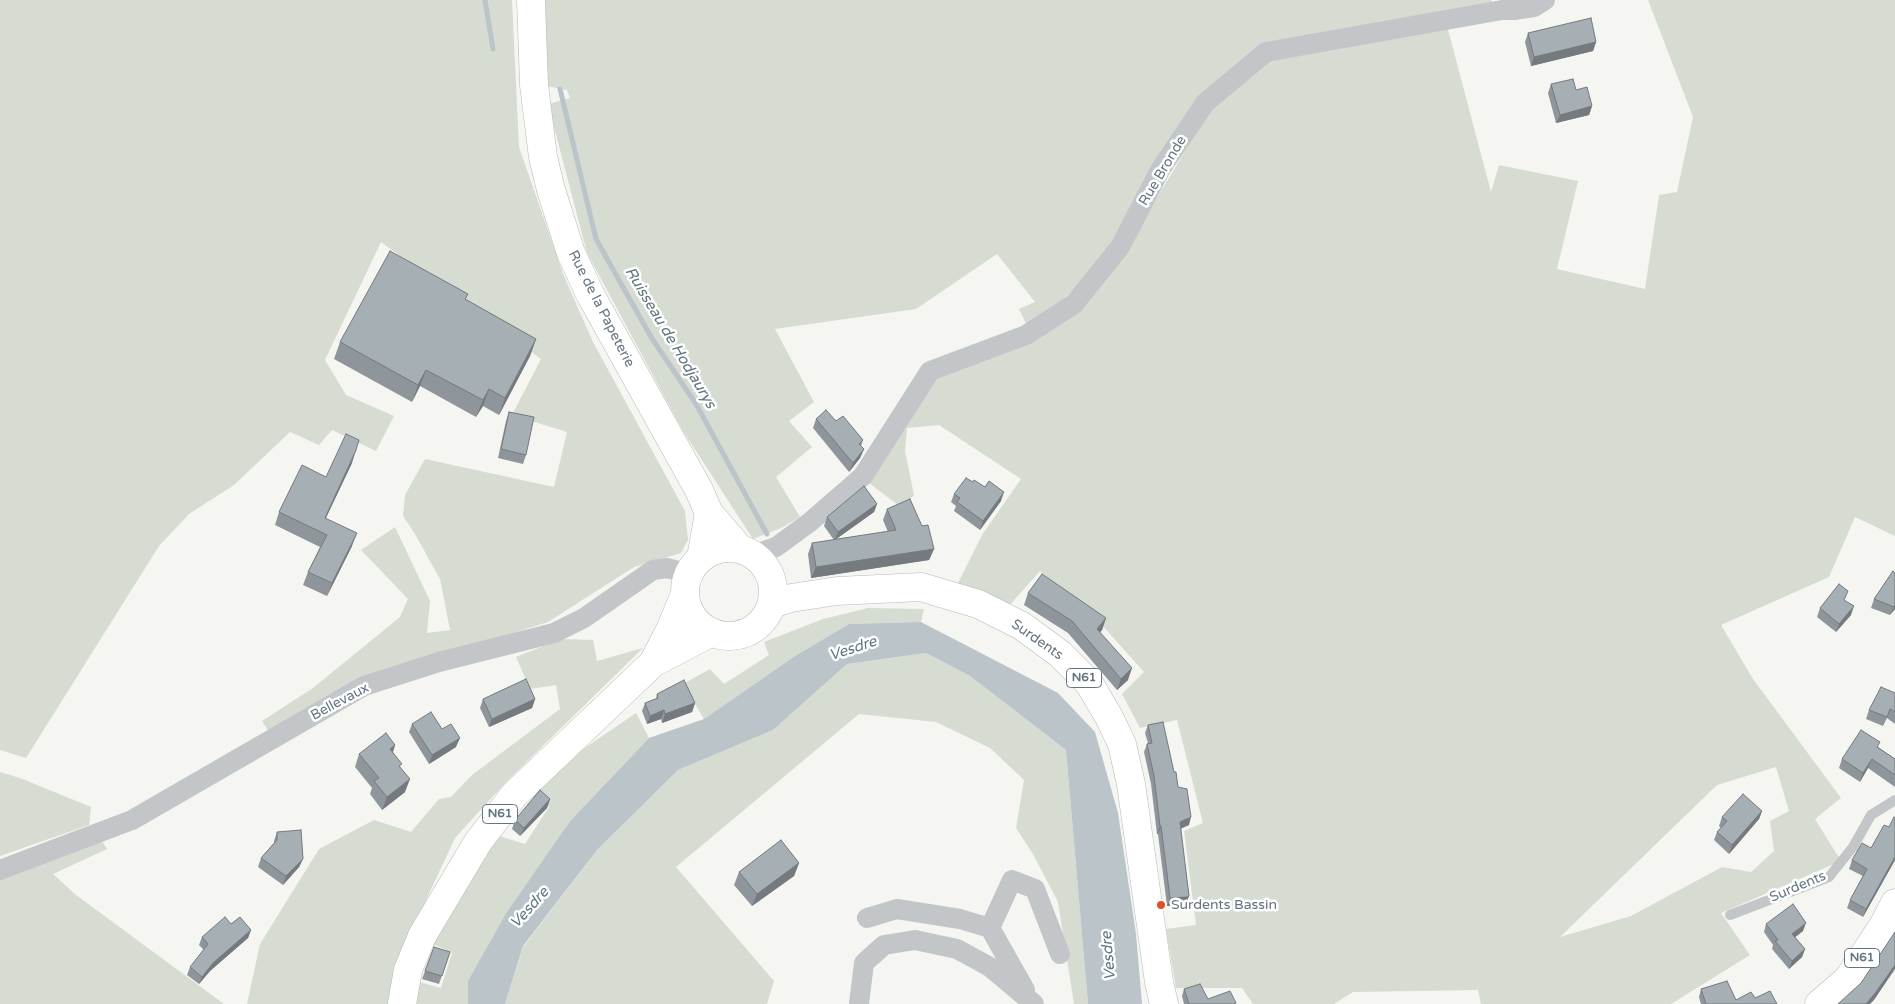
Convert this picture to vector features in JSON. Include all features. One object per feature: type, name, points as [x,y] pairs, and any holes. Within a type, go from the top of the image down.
[{"type":"main road","name":"Rue de la Papeterie","points":[[531,0],[534,85],[543,157],[551,190],[569,246],[590,294],[699,490],[709,513],[747,552]]},
{"type":"main road","points":[[692,575],[708,552],[726,548],[747,552],[764,564],[771,576],[772,604],[766,616],[758,625],[748,632],[736,635],[712,632],[693,617],[687,606],[692,575],[709,513]]},
{"type":"main road","name":"N61","points":[[653,663],[670,630],[692,575]]},
{"type":"main road","name":"Surdents","points":[[772,604],[792,598],[837,591],[921,587],[978,604],[1022,626],[1060,654],[1089,684],[1109,717],[1122,744],[1131,784],[1159,982],[1164,1004]]},
{"type":"main road","name":"N61","points":[[402,1004],[408,970],[422,936],[478,842],[514,796],[653,663],[712,632]]},
{"type":"main road","name":"N61","points":[[1819,1004],[1848,979],[1883,926],[1895,903]]},
{"type":"street","name":"Rue Bronde","points":[[747,552],[776,547],[810,522],[863,476],[930,371],[1026,335],[1074,304],[1120,248],[1160,170],[1205,103],[1266,52],[1494,11],[1514,10],[1534,6],[1545,0]]},
{"type":"street","name":"Bellevaux","points":[[0,870],[132,820],[364,686],[439,662],[554,633],[584,618],[653,570],[667,568],[692,575]]},
{"type":"street","points":[[990,928],[1012,880],[1035,889],[1060,954]]},
{"type":"street","points":[[898,909],[903,942]]},
{"type":"street","points":[[867,918],[898,909],[960,919],[990,928],[1032,1002]]},
{"type":"street","points":[[859,1004],[864,963],[884,945],[915,940],[957,949],[990,967],[1032,1002]]},
{"type":"lane","name":"Surdents","points":[[1730,915],[1829,876],[1853,847],[1871,815],[1895,800]]},
{"type":"shaded area","points":[[0,0],[512,0],[519,147],[563,274],[593,342],[685,511],[688,540],[681,553],[634,567],[548,622],[365,680],[269,732],[262,721],[313,688],[400,617],[408,599],[361,550],[395,527],[430,601],[427,633],[450,630],[440,579],[403,516],[405,495],[425,459],[554,487],[567,432],[512,415],[541,359],[381,242],[325,360],[346,395],[394,416],[376,451],[332,430],[319,445],[290,432],[234,485],[189,514],[159,546],[26,758],[0,750]]},
{"type":"shaded area","points":[[545,0],[1491,0],[1493,4],[1237,69],[1116,244],[1053,311],[1028,328],[1019,309],[1035,302],[997,254],[916,309],[775,329],[814,402],[789,421],[812,447],[776,477],[800,517],[781,528],[753,539],[683,431],[587,253],[548,104],[570,98],[567,90],[546,86]]},
{"type":"shaded area","points":[[1648,0],[1895,0],[1895,536],[1855,517],[1829,577],[1721,625],[1753,679],[1841,798],[1815,819],[1841,861],[1721,913],[1750,955],[1671,1004],[1481,1004],[1478,990],[1353,992],[1334,1004],[1253,1004],[1242,988],[1176,988],[1166,929],[1196,925],[1184,831],[1203,823],[1177,720],[1140,728],[1122,694],[1144,672],[1101,624],[1040,571],[1008,607],[957,585],[982,535],[1021,479],[939,425],[907,428],[905,451],[914,495],[902,508],[865,480],[931,375],[1021,347],[1133,236],[1204,118],[1235,83],[1275,56],[1446,22],[1491,192],[1499,165],[1578,181],[1557,269],[1645,289],[1659,195],[1677,192],[1693,117]],"holes":[[[1776,767],[1789,811],[1770,821],[1774,851],[1751,872],[1722,867],[1631,916],[1560,937],[1717,785]]]},
{"type":"shaded area","points":[[868,608],[924,609],[921,622],[849,624],[795,656],[704,719],[683,684],[710,669],[724,684],[769,655],[764,642],[823,619]]},
{"type":"shaded area","points":[[561,639],[593,640],[597,661],[643,648],[507,781],[455,838],[426,900],[401,967],[391,1004],[247,1004],[260,944],[319,849],[374,820],[411,832],[439,799],[451,797],[472,775],[560,709],[556,685],[530,689],[516,657]]},
{"type":"shaded area","points":[[926,653],[970,676],[1066,750],[1088,1004],[1074,1004],[1058,902],[1033,854],[1016,828],[1024,780],[990,748],[936,722],[859,714],[676,867],[774,981],[767,1004],[505,1004],[523,947],[597,850],[678,770],[773,730],[847,664]]},
{"type":"shaded area","points":[[636,713],[649,738],[571,820],[468,981],[468,1004],[410,1004],[412,980],[441,988],[452,953],[429,942],[486,832],[525,844],[549,807],[535,791],[579,752]]},
{"type":"shaded area","points":[[0,772],[20,778],[91,807],[89,825],[0,856]]},
{"type":"shaded area","points":[[101,839],[107,849],[53,874],[76,895],[224,1004],[0,1004],[0,878]]},
{"type":"water","name":"Vesdre","points":[[921,622],[1058,693],[1095,732],[1118,813],[1136,934],[1142,1004],[1088,1004],[1066,750],[970,676],[926,653],[847,664],[773,730],[678,770],[597,850],[523,946],[505,1004],[468,1004],[468,981],[507,912],[571,820],[649,738],[704,719],[795,656],[849,624]]},
{"type":"building","points":[[1591,18],[1596,42],[1534,57],[1528,33]]},
{"type":"building","points":[[1573,79],[1576,90],[1587,87],[1592,106],[1560,115],[1551,84]]},
{"type":"building","points":[[390,251],[468,294],[465,299],[536,339],[505,398],[489,389],[483,400],[426,370],[418,385],[340,342]]},
{"type":"building","points":[[826,410],[836,421],[843,416],[863,440],[859,444],[864,449],[853,463],[816,419]]},
{"type":"building","points":[[509,412],[534,417],[526,455],[501,449]]},
{"type":"building","points":[[346,434],[359,440],[325,518],[357,533],[332,583],[308,572],[327,535],[279,512],[302,465],[326,477]]},
{"type":"building","points":[[966,478],[973,482],[974,480],[985,487],[989,481],[1004,492],[983,521],[957,502],[960,498],[954,494]]},
{"type":"building","points":[[864,486],[877,504],[838,532],[827,517]]},
{"type":"building","points":[[910,499],[922,526],[928,525],[934,549],[816,567],[812,543],[896,530],[887,509]]},
{"type":"building","points":[[1893,571],[1895,573],[1894,607],[1874,599]]},
{"type":"building","points":[[1042,574],[1106,618],[1097,629],[1132,668],[1121,679],[1072,621],[1028,593]]},
{"type":"building","points":[[1839,584],[1848,591],[1844,600],[1854,606],[1839,624],[1820,608]]},
{"type":"building","points":[[526,679],[535,699],[492,719],[483,699]]},
{"type":"building","points":[[684,680],[695,703],[665,714],[664,710],[650,716],[645,703],[658,698],[657,694]]},
{"type":"building","points":[[1881,687],[1895,693],[1895,712],[1890,709],[1887,717],[1869,710]]},
{"type":"building","points":[[431,712],[442,729],[451,724],[460,738],[432,755],[412,724]]},
{"type":"building","points":[[1163,722],[1178,787],[1187,789],[1191,817],[1180,822],[1189,896],[1187,897],[1170,898],[1154,776],[1147,744],[1152,743],[1148,725]]},
{"type":"building","points":[[1861,730],[1880,742],[1877,747],[1895,759],[1895,775],[1872,759],[1863,773],[1842,759]]},
{"type":"building","points":[[386,733],[395,745],[390,749],[402,764],[399,766],[410,779],[387,797],[374,781],[379,778],[359,754]]},
{"type":"building","points":[[540,790],[550,799],[524,828],[515,820]]},
{"type":"building","points":[[1743,794],[1762,811],[1732,845],[1717,832],[1727,821],[1722,817]]},
{"type":"building","points":[[1894,817],[1895,857],[1866,909],[1850,900],[1867,869],[1852,860],[1862,843],[1871,848],[1884,825],[1889,827]]},
{"type":"building","points":[[301,830],[303,859],[286,876],[261,858],[277,840],[277,832]]},
{"type":"building","points":[[781,840],[799,863],[757,894],[739,872]]},
{"type":"building","points":[[1793,904],[1806,923],[1792,934],[1805,949],[1792,961],[1775,941],[1778,940],[1766,924]]},
{"type":"building","points":[[225,917],[231,924],[240,917],[251,930],[213,963],[202,977],[190,967],[208,944],[202,937]]},
{"type":"building","points":[[1895,932],[1895,965],[1876,992],[1866,1004],[1838,1004],[1861,983]]},
{"type":"building","points":[[434,947],[450,952],[442,976],[425,971]]},
{"type":"building","points":[[1727,981],[1736,1000],[1751,992],[1755,998],[1770,991],[1777,1004],[1706,1004],[1701,989]]},
{"type":"building","points":[[1200,984],[1208,999],[1230,991],[1236,1003],[1189,1004],[1184,989]]},
{"type":"waterway","name":"Ruisseau de Hodjaurys","points":[[485,0],[493,49]]},
{"type":"waterway","name":"Ruisseau de Hodjaurys","points":[[560,89],[596,239],[651,337],[696,404],[767,534]]},
{"type":"place","name":"Surdents Bassin","points":[[1161,905]]}]
